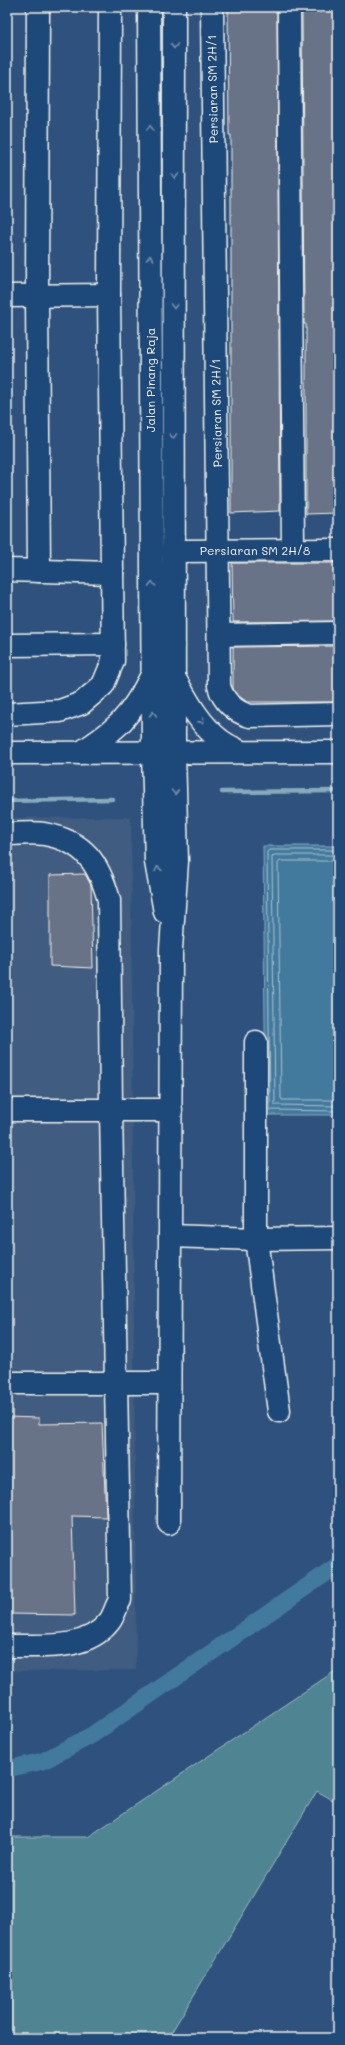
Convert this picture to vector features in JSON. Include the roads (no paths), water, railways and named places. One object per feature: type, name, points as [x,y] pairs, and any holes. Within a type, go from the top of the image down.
[{"type":"street","points":[[38,7],[36,296],[39,571]]},
{"type":"street","points":[[7,714],[60,711],[82,703],[103,685],[113,661],[109,295],[110,7]]},
{"type":"street","name":"Jalan Pinang Raja","points":[[149,7],[164,753],[156,862],[171,949],[169,1522]]},
{"type":"street","points":[[80,753],[106,737],[120,724],[163,675],[172,551],[175,250],[174,7]]},
{"type":"street","name":"Persiaran SM 2H/1","points":[[212,7],[220,635],[219,686],[222,694],[240,714],[250,716],[338,714]]},
{"type":"street","points":[[289,7],[293,550]]},
{"type":"street","points":[[7,296],[109,295]]},
{"type":"street","name":"Persiaran SM 2H/8","points":[[172,551],[338,550]]},
{"type":"street","points":[[7,570],[112,573]]},
{"type":"street","points":[[220,635],[338,633]]},
{"type":"street","points":[[7,644],[113,644]]},
{"type":"street","points":[[163,675],[219,739],[241,752]]},
{"type":"street","points":[[7,753],[338,752]]},
{"type":"street","points":[[7,834],[44,834],[70,842],[91,858],[103,879],[109,900],[111,1110],[120,1600],[109,1622],[91,1638],[62,1645],[7,1646]]},
{"type":"street","points":[[256,1042],[256,1239],[279,1411]]},
{"type":"street","points":[[7,1110],[171,1110]]},
{"type":"street","points":[[170,1236],[256,1239],[338,1238]]},
{"type":"street","points":[[7,1383],[169,1383]]},
{"type":"water","points":[[263,846],[338,846],[338,1115],[266,1115]]},
{"type":"waterway","points":[[222,792],[338,791]]},
{"type":"waterway","points":[[7,801],[112,799]]},
{"type":"waterway","points":[[7,1769],[43,1761],[92,1735],[338,1565]]}]
